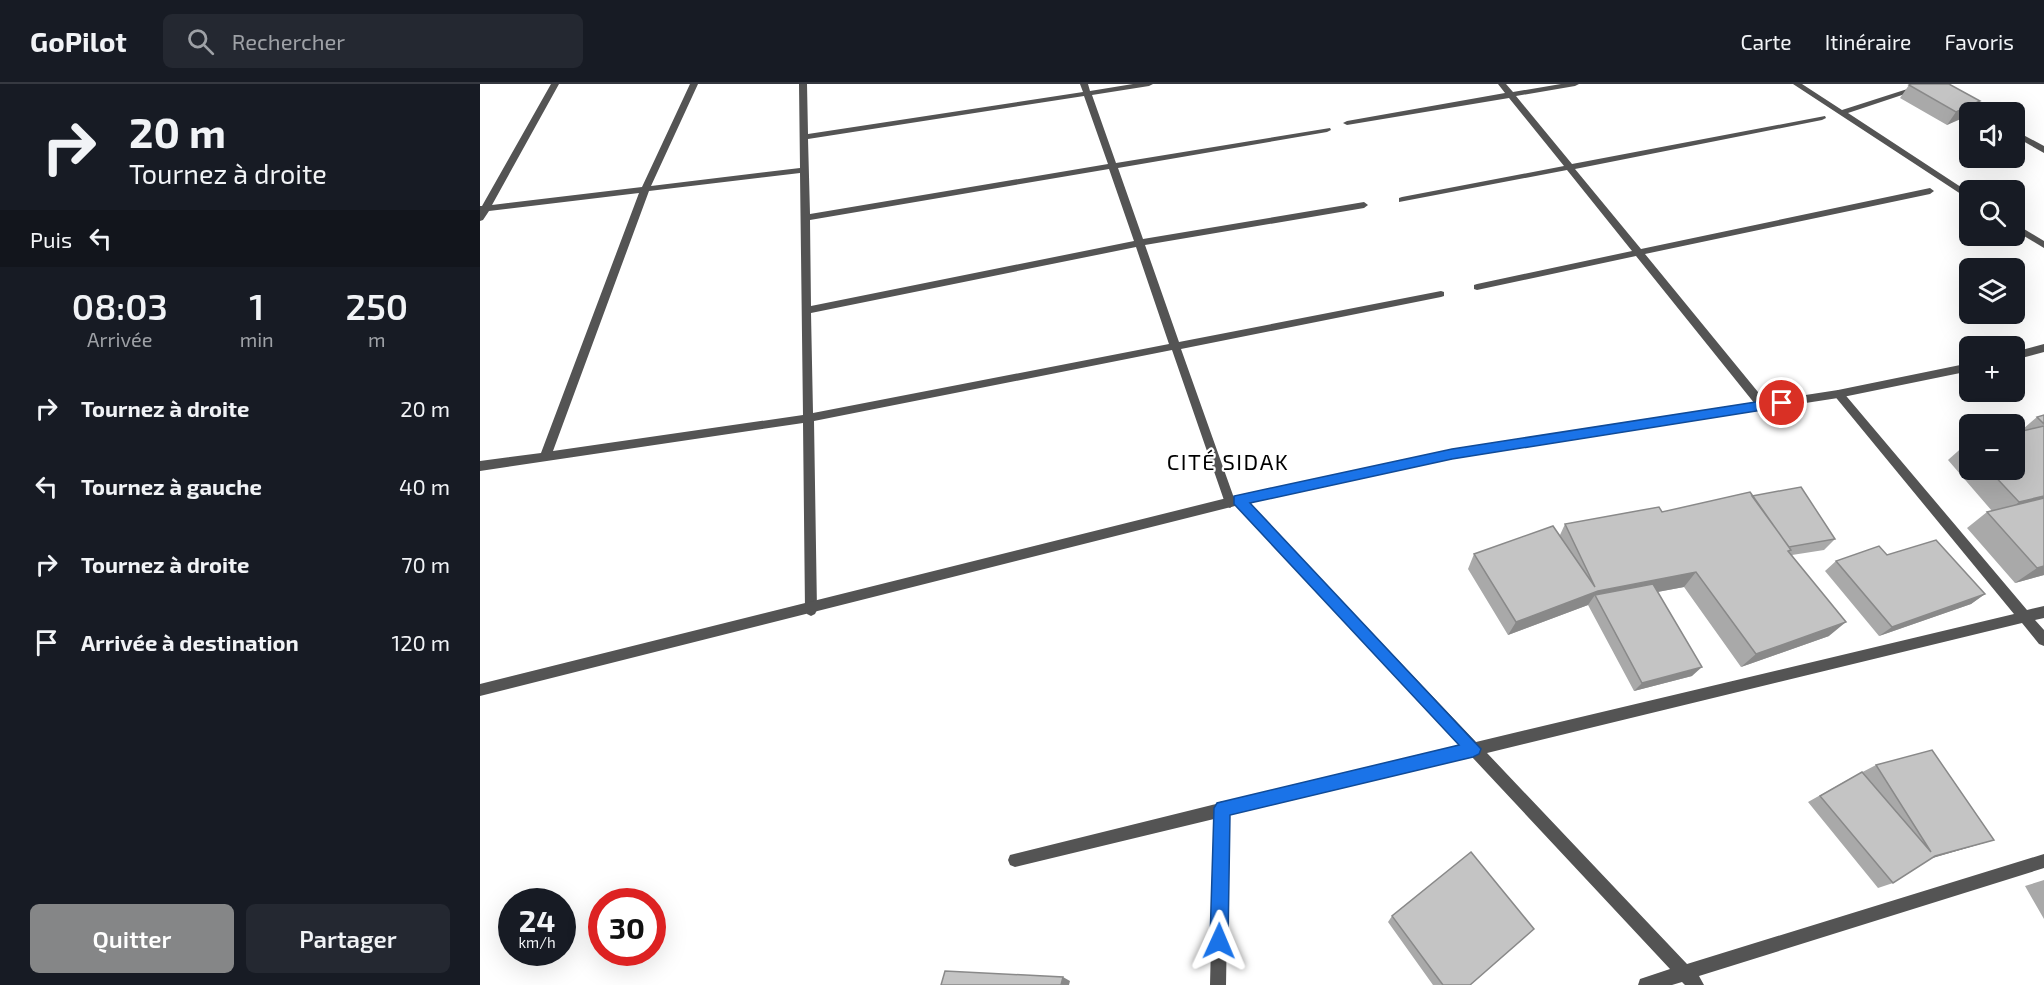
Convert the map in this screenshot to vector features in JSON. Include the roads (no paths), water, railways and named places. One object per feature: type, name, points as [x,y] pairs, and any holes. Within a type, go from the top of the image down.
[{"type":"street","points":[[480,218],[483,208],[555,84]]},
{"type":"street","points":[[546,455],[645,189],[694,84]]},
{"type":"street","points":[[802,84],[811,610]]},
{"type":"street","points":[[803,137],[1086,89],[1149,84]]},
{"type":"street","points":[[1502,84],[1763,406]]},
{"type":"street","points":[[1347,123],[1575,84]]},
{"type":"street","points":[[1797,84],[1959,190]]},
{"type":"street","points":[[1841,113],[1931,84]]},
{"type":"street","points":[[1086,89],[1175,346],[1234,501],[1691,979]]},
{"type":"street","points":[[1955,95],[1967,102]]},
{"type":"street","points":[[1402,200],[1822,118]]},
{"type":"street","points":[[804,218],[1327,130]]},
{"type":"street","points":[[2025,138],[2043,148]]},
{"type":"street","points":[[483,208],[804,170]]},
{"type":"street","points":[[1477,287],[1930,191]]},
{"type":"street","points":[[806,311],[1140,243],[1364,205]]},
{"type":"street","points":[[2025,233],[2044,245]]},
{"type":"street","points":[[480,466],[808,418],[1441,294]]},
{"type":"street","points":[[2025,353],[2044,348]]},
{"type":"street","points":[[480,690],[811,610],[1234,501],[1452,454],[1838,394],[1959,369]]},
{"type":"street","points":[[1838,394],[2044,640]]},
{"type":"street","points":[[1016,860],[1222,808],[2044,612]]},
{"type":"street","points":[[1218,985],[1222,808]]},
{"type":"street","points":[[1646,985],[1691,979],[2044,861]]},
{"type":"district","name":"CITÉ SIDAK","points":[[1228,462]]}]
